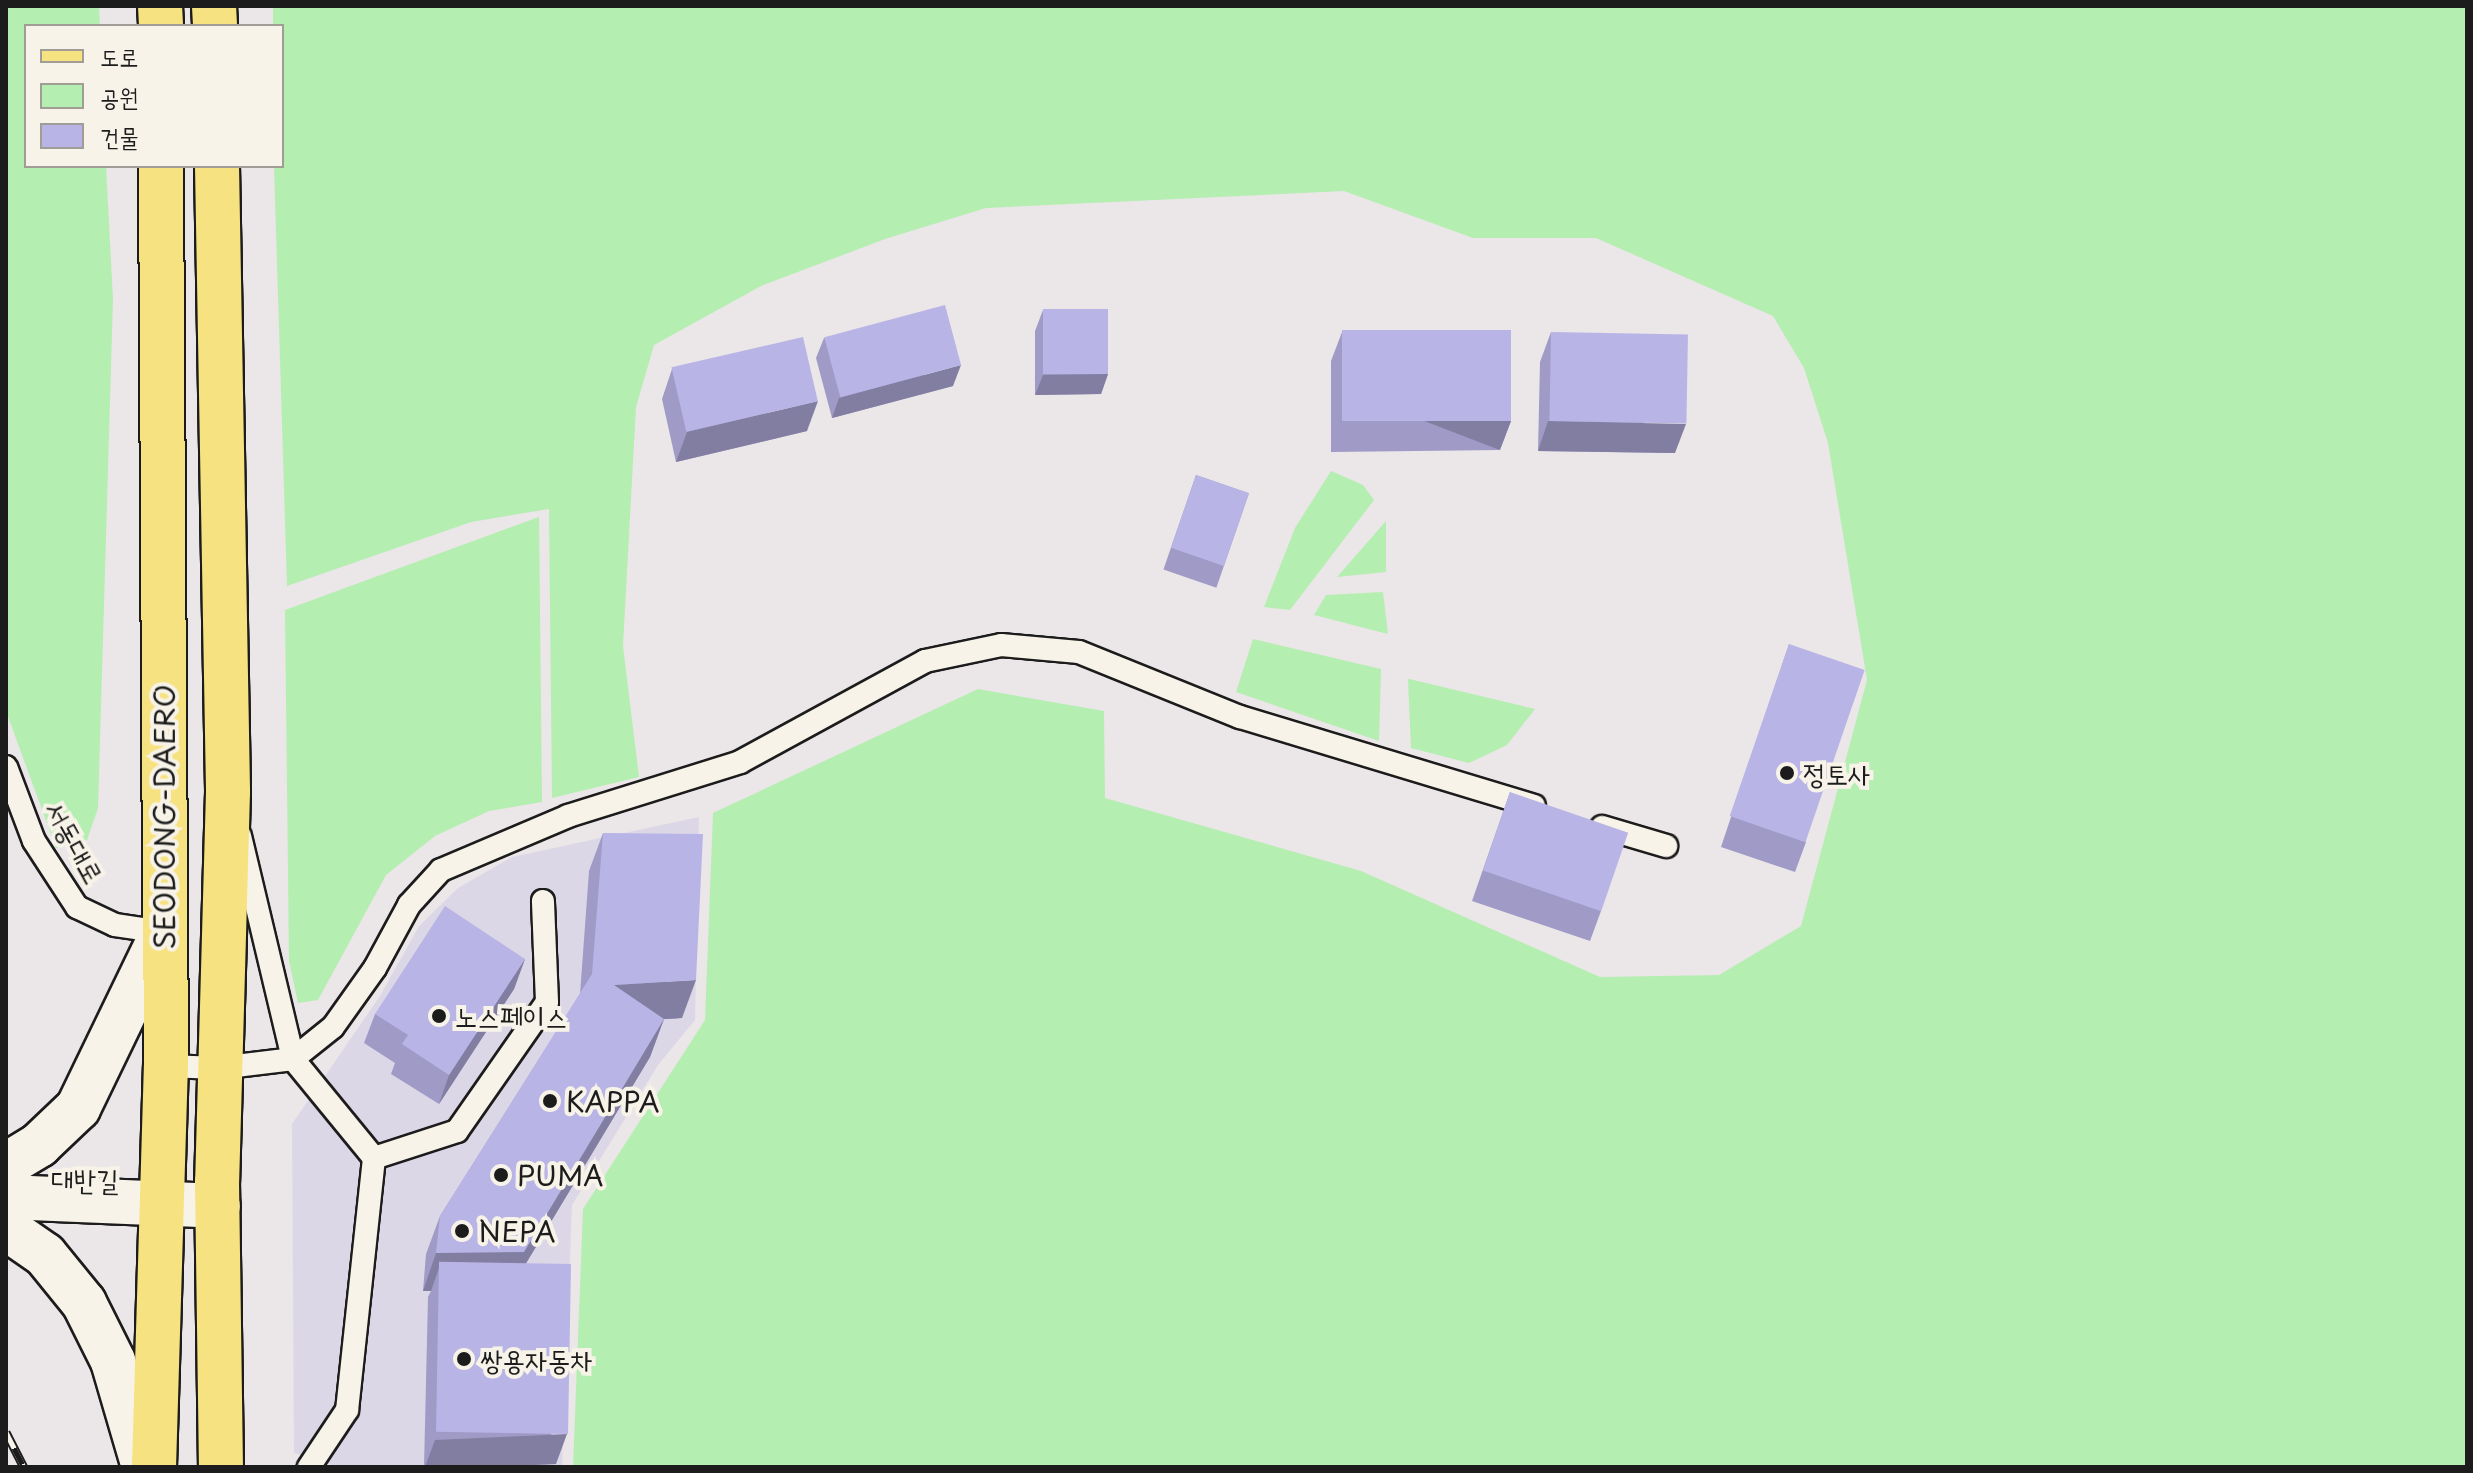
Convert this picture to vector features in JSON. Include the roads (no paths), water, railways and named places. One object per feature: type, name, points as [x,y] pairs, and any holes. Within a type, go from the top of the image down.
[{"type":"main road","name":"SEODONG-DAERO","points":[[154,1467],[166,1066],[161,168]]},
{"type":"main road","points":[[217,168],[228,792],[219,1068],[221,1467]]},
{"type":"street","points":[[6,1165],[39,1145],[78,1108],[163,932]]},
{"type":"street","name":"대반길","points":[[6,1176],[163,1192]]},
{"type":"street","points":[[6,1197],[163,1192],[218,1194]]},
{"type":"street","points":[[6,1228],[45,1255],[84,1303],[113,1361],[144,1467]]},
{"type":"lane","points":[[166,1066],[219,1068],[293,1059],[333,1027],[375,968],[409,905],[441,870],[568,816],[740,762],[925,661],[1001,645],[1079,652],[1240,717],[1666,846]]},
{"type":"lane","name":"서동대로","points":[[6,767],[34,841],[77,907],[115,925],[163,932]]},
{"type":"lane","points":[[228,792],[293,1059],[374,1158],[347,1410],[309,1467]]},
{"type":"lane","points":[[374,1158],[457,1131],[547,1002],[543,901]]},
{"type":"railway","points":[[6,1432],[24,1467]]},
{"type":"place","name":"정토사","points":[[1787,773]]},
{"type":"place","name":"노스페이스","points":[[439,1016]]},
{"type":"place","name":"KAPPA","points":[[550,1101]]},
{"type":"place","name":"PUMA","points":[[501,1175]]},
{"type":"place","name":"NEPA","points":[[462,1231]]},
{"type":"place","name":"쌍용자동차","points":[[464,1359]]}]
